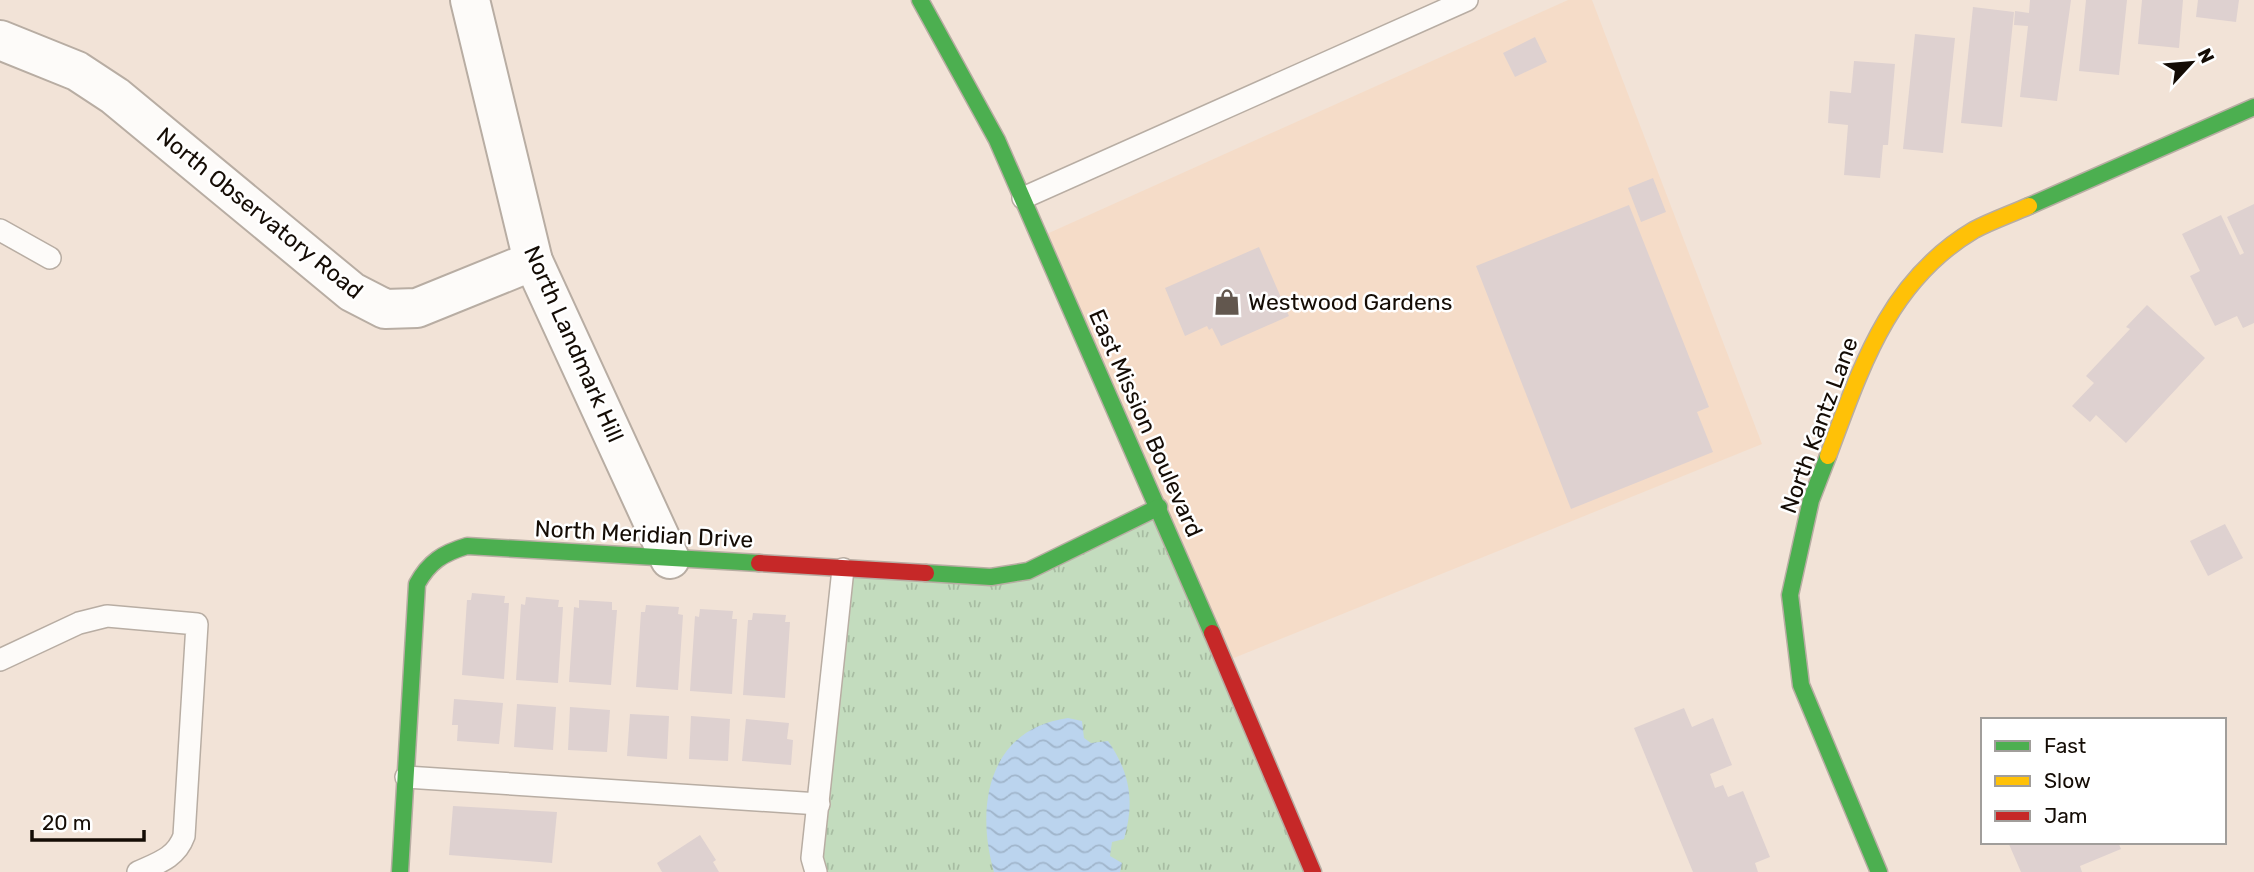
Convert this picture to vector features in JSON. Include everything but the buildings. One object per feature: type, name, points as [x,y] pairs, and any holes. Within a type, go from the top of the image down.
[{"type":"street","name":"North Landmark Hill","points":[[470,0],[533,261],[670,559]]},
{"type":"street","name":"East Mission Boulevard","points":[[920,0],[997,140],[1159,507],[1313,872]]},
{"type":"street","name":"North Observatory Road","points":[[0,40],[78,71],[115,96],[352,292],[385,309],[416,308],[533,261]]},
{"type":"street","name":"North Kantz Lane","points":[[1879,872],[1801,685],[1790,595],[1811,500],[1870,346],[1901,296],[1934,259],[1975,230],[2254,107]]},
{"type":"street","name":"North Meridian Drive","points":[[400,872],[417,584],[426,565],[442,552],[467,546],[991,577],[1028,571],[1159,507]]},
{"type":"lane","points":[[1023,198],[1467,0]]},
{"type":"lane","points":[[0,230],[50,258]]},
{"type":"lane","points":[[816,872],[812,858],[843,569]]},
{"type":"lane","points":[[0,660],[79,623],[107,616],[197,624],[184,836],[180,849],[167,859],[138,872]]},
{"type":"lane","points":[[406,777],[819,804]]},
{"type":"shaded area","points":[[1568,0],[1592,0],[1762,444],[1224,662],[1040,237]]},
{"type":"green space","points":[[1159,507],[1313,872],[816,872],[843,569],[991,577]]},
{"type":"water","points":[[1068,718],[1082,721],[1084,738],[1091,743],[1108,741],[1126,776],[1130,800],[1127,825],[1124,839],[1112,842],[1110,856],[1122,863],[1120,872],[994,872],[986,822],[988,797],[994,774],[1004,754],[1020,737],[1041,725]]},
{"type":"traffic: fast","points":[[920,0],[997,140],[1212,633]]},
{"type":"traffic: fast","points":[[2029,206],[2254,107]]},
{"type":"traffic: fast","points":[[1828,456],[1811,500],[1790,595],[1801,685],[1879,872]]},
{"type":"traffic: fast","points":[[926,573],[991,577],[1028,571],[1159,507]]},
{"type":"traffic: fast","points":[[400,872],[417,584],[432,564],[444,555],[467,546],[759,563]]},
{"type":"traffic: slow","points":[[1828,456],[1866,359],[1881,329],[1920,274],[1944,251],[1974,230],[2029,206]]},
{"type":"traffic: jam","points":[[759,563],[926,573]]},
{"type":"traffic: jam","points":[[1212,633],[1313,872]]},
{"type":"place","name":"Westwood Gardens","points":[[1227,302]]}]
